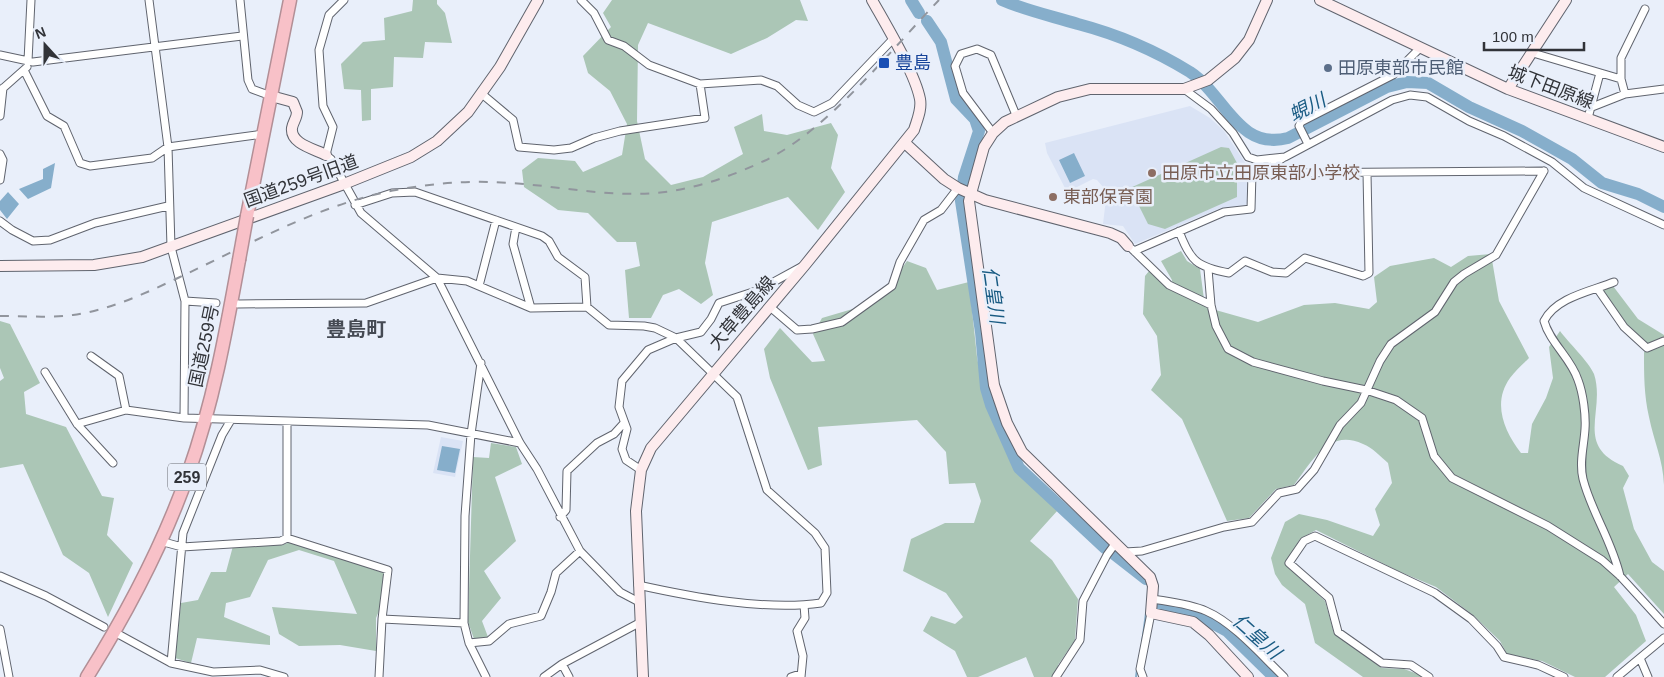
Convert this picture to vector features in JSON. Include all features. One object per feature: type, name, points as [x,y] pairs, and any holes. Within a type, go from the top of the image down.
[{"type":"highway","name":"国道259号","points":[[87,677],[137,590],[160,541],[188,474],[205,419],[220,361],[290,0]]},
{"type":"street","points":[[0,116],[2,90],[31,62],[31,0]]},
{"type":"street","points":[[150,0],[168,147],[168,206],[171,247],[185,301],[184,418]]},
{"type":"street","points":[[240,0],[242,36],[248,80],[252,89],[292,102],[297,112],[292,128],[295,138],[302,144],[326,154],[331,159],[361,213],[437,278],[520,443],[537,469],[560,517],[580,551],[620,592],[638,602]]},
{"type":"street","points":[[326,154],[333,127],[323,106],[319,50],[329,15],[344,0]]},
{"type":"street","name":"国道259号旧道","points":[[0,266],[94,266],[120,262],[171,247],[344,184],[410,157],[437,141],[454,126],[482,94],[538,0]]},
{"type":"street","points":[[581,0],[594,13],[608,40],[624,46],[649,65],[700,84],[761,80],[777,86],[798,105],[814,112],[832,103],[893,39]]},
{"type":"street","name":"大草豊島線","points":[[642,677],[636,511],[641,470],[651,448],[768,306],[805,265],[914,130],[920,111],[920,99],[913,78],[872,0]]},
{"type":"street","points":[[1143,677],[1140,669],[1153,599],[1153,586],[1150,577],[1022,452],[1007,423],[994,385],[969,201],[984,147],[993,133],[1016,115],[1058,97],[1090,89],[1184,89],[1208,80],[1221,71],[1249,40],[1267,0]]},
{"type":"street","name":"城下田原線","points":[[1320,0],[1508,89],[1664,147]]},
{"type":"street","points":[[1508,89],[1566,0]]},
{"type":"street","points":[[1625,94],[1621,79],[1621,58],[1644,9]]},
{"type":"street","points":[[0,55],[31,62],[155,45],[242,36]]},
{"type":"street","points":[[1308,144],[1299,126],[1302,122],[1393,75],[1420,48]]},
{"type":"street","points":[[993,133],[963,93],[954,66],[962,54],[977,49],[991,55],[1016,115]]},
{"type":"street","points":[[1533,53],[1621,79]]},
{"type":"street","points":[[24,70],[47,116],[64,126],[80,163],[90,166],[152,158],[168,147],[264,134]]},
{"type":"street","points":[[1588,118],[1600,73]]},
{"type":"street","points":[[482,94],[513,120],[519,147],[554,150],[571,148],[594,138],[620,131],[705,118],[700,84]]},
{"type":"street","points":[[1184,89],[1211,109],[1233,133],[1248,157],[1257,160],[1285,157]]},
{"type":"street","points":[[1592,107],[1625,94],[1664,89]]},
{"type":"street","points":[[1252,173],[1270,166],[1392,100],[1410,95],[1426,97],[1468,121],[1504,136],[1552,162],[1584,188],[1664,225]]},
{"type":"street","points":[[905,143],[944,179],[984,200],[1110,233],[1121,238],[1169,285],[1211,305]]},
{"type":"street","points":[[0,154],[2,160],[0,180]]},
{"type":"street","points":[[1125,552],[1142,551],[1224,527],[1252,522],[1279,493],[1297,489],[1308,476],[1340,425],[1361,404],[1380,361],[1391,344],[1435,312],[1454,282],[1496,255],[1544,171],[1252,173]]},
{"type":"street","points":[[1131,248],[1224,212],[1251,209],[1252,173]]},
{"type":"street","points":[[1179,231],[1187,254],[1208,269],[1229,273],[1245,261],[1272,272],[1286,273],[1305,258],[1364,276],[1369,273],[1367,173]]},
{"type":"street","points":[[768,306],[798,330],[812,329],[842,322],[892,286],[900,262],[924,220],[942,210],[958,188]]},
{"type":"street","points":[[355,205],[392,193],[416,192],[542,236],[549,242],[558,257],[585,277],[587,306]]},
{"type":"street","points":[[0,221],[33,241],[50,240],[95,223],[168,206]]},
{"type":"street","points":[[479,286],[496,220]]},
{"type":"street","points":[[516,227],[514,244],[531,308]]},
{"type":"street","points":[[641,470],[626,460],[622,449],[627,429],[619,407],[622,381],[648,350],[676,338],[701,332],[719,303],[759,290],[786,273],[805,265]]},
{"type":"street","points":[[1208,269],[1211,305],[1216,326],[1228,349],[1253,362],[1323,381],[1366,390],[1396,400],[1422,418],[1434,456],[1452,478],[1548,526],[1602,560],[1620,576],[1664,624]]},
{"type":"street","points":[[238,304],[366,303],[437,278],[467,281],[531,308],[587,306],[609,324],[655,328],[676,338],[737,397],[767,490],[815,533],[824,548],[826,593],[821,603],[804,605],[768,604],[679,594],[638,585]]},
{"type":"street","points":[[1614,282],[1584,291],[1549,312],[1544,321],[1546,330],[1569,362],[1579,381],[1585,428],[1581,454],[1583,480],[1616,556],[1620,576]]},
{"type":"street","points":[[1597,288],[1624,327],[1647,348],[1664,340]]},
{"type":"street","points":[[185,301],[216,303]]},
{"type":"street","points":[[91,356],[119,376],[126,410]]},
{"type":"street","points":[[481,363],[471,434],[465,516],[464,623],[469,643],[486,677]]},
{"type":"street","points":[[45,372],[77,424],[113,463]]},
{"type":"street","points":[[77,424],[126,410],[184,418],[428,425],[520,443]]},
{"type":"street","points":[[171,663],[183,533],[222,435],[231,420]]},
{"type":"street","points":[[287,422],[287,538]]},
{"type":"street","points":[[560,517],[566,510],[567,471],[597,443],[614,434],[624,422]]},
{"type":"street","points":[[1429,677],[1411,665],[1382,663],[1338,632],[1329,598],[1289,562],[1304,541],[1315,536],[1436,594],[1471,619],[1497,646],[1504,657],[1538,665],[1564,677]]},
{"type":"street","points":[[160,541],[182,547],[281,541],[287,538],[388,570],[382,619],[379,677]]},
{"type":"street","points":[[1060,675],[1080,640],[1083,601],[1107,555],[1115,544]]},
{"type":"street","points":[[469,643],[489,641],[509,624],[541,616],[551,592],[556,573],[580,551]]},
{"type":"street","points":[[0,576],[46,596],[104,627]]},
{"type":"street","points":[[1153,599],[1196,607],[1208,612],[1226,623],[1284,677]]},
{"type":"street","points":[[791,677],[801,676],[803,656],[797,631],[805,618],[804,605]]},
{"type":"street","points":[[1151,614],[1192,622],[1209,634],[1248,677]]},
{"type":"street","points":[[382,619],[464,623]]},
{"type":"street","points":[[544,677],[562,664],[639,623]]},
{"type":"street","points":[[0,630],[9,677]]},
{"type":"street","points":[[118,634],[171,663],[214,672],[260,670],[284,677]]},
{"type":"street","points":[[1617,677],[1664,638]]},
{"type":"street","points":[[1640,658],[1648,677]]},
{"type":"street","points":[[562,664],[569,677]]},
{"type":"shaded area","name":"田原市立田原東部小学校","points":[[1190,106],[1210,118],[1224,131],[1248,167],[1247,203],[1245,206],[1221,208],[1135,244],[1123,226],[1103,224],[1106,199],[1103,187],[1097,180],[1093,179],[1067,192],[1047,153],[1045,143]]},
{"type":"shaded area","points":[[441,437],[463,441],[455,477],[433,473]]},
{"type":"green space","points":[[413,0],[437,0],[437,4],[445,13],[452,43],[425,42],[423,58],[394,57],[393,87],[371,89],[371,120],[362,121],[361,90],[344,89],[341,64],[363,42],[385,40],[384,18],[412,11]]},
{"type":"green space","points":[[612,0],[800,0],[808,21],[796,20],[767,38],[731,54],[648,23],[638,45],[637,121],[645,159],[671,185],[703,177],[743,154],[734,127],[762,114],[764,131],[787,135],[831,123],[838,135],[831,168],[845,192],[818,230],[788,197],[712,222],[705,263],[713,295],[701,304],[679,289],[663,295],[651,318],[629,318],[625,270],[640,266],[636,242],[617,242],[588,213],[558,210],[524,187],[522,170],[538,158],[575,161],[583,172],[622,155],[627,124],[610,91],[588,73],[583,56],[611,27],[603,13]]},
{"type":"green space","points":[[1221,147],[1229,148],[1237,163],[1237,197],[1165,229],[1148,224],[1130,188]]},
{"type":"green space","points":[[1181,251],[1187,261],[1200,269],[1205,307],[1258,322],[1304,305],[1335,303],[1369,309],[1377,302],[1374,277],[1390,266],[1434,258],[1451,267],[1468,256],[1491,254],[1499,301],[1529,358],[1510,378],[1505,387],[1501,407],[1505,426],[1521,453],[1528,453],[1532,424],[1546,398],[1553,378],[1549,347],[1560,331],[1594,374],[1597,388],[1595,437],[1599,448],[1608,458],[1623,466],[1629,476],[1623,488],[1634,529],[1652,562],[1664,571],[1664,614],[1628,574],[1614,587],[1636,615],[1646,641],[1605,677],[1575,677],[1542,661],[1507,654],[1500,641],[1473,615],[1436,587],[1398,571],[1316,530],[1300,539],[1285,564],[1325,601],[1334,633],[1382,668],[1404,669],[1426,677],[1363,677],[1315,643],[1305,604],[1282,585],[1275,574],[1271,558],[1285,522],[1299,514],[1327,520],[1373,536],[1380,525],[1375,509],[1392,483],[1388,463],[1366,445],[1351,440],[1340,440],[1322,450],[1294,485],[1276,489],[1249,518],[1227,521],[1182,419],[1151,390],[1161,375],[1157,336],[1143,314],[1145,276],[1149,271],[1171,289],[1172,280],[1161,261]]},
{"type":"green space","points":[[907,261],[926,268],[937,290],[969,282],[977,357],[986,406],[1016,470],[1058,510],[1030,541],[1052,560],[1078,599],[1075,640],[1058,665],[1057,677],[1034,677],[1026,657],[978,677],[967,677],[955,651],[923,631],[931,616],[955,624],[963,617],[946,593],[903,571],[911,539],[945,523],[974,523],[981,501],[975,483],[949,484],[946,452],[917,420],[818,427],[822,465],[808,470],[770,378],[764,349],[780,328],[812,362],[825,361],[813,334],[822,318],[873,303],[895,289],[899,272]]},
{"type":"green space","points":[[1613,286],[1638,319],[1664,335],[1664,485],[1662,467],[1645,393],[1644,352],[1650,348],[1626,325],[1601,288]]},
{"type":"green space","points":[[0,321],[10,324],[40,383],[24,392],[26,414],[66,427],[102,496],[114,498],[107,535],[133,563],[108,617],[89,573],[63,555],[23,464],[0,468],[0,381],[4,378],[0,368]]},
{"type":"green space","points":[[491,443],[516,447],[522,464],[495,477],[516,541],[484,571],[501,598],[482,621],[488,637],[474,639],[468,622],[473,457],[489,458]]},
{"type":"green space","points":[[290,542],[384,573],[382,604],[376,618],[376,651],[340,645],[299,646],[279,634],[272,607],[357,614],[334,561],[299,550],[268,560],[250,597],[226,603],[224,617],[270,636],[270,645],[197,638],[191,663],[175,658],[181,603],[198,600],[211,572],[226,572],[233,546],[282,545]]},
{"type":"water","points":[[1074,153],[1085,176],[1070,183],[1059,160]]},
{"type":"water","points":[[55,163],[51,188],[28,199],[19,189],[43,179],[43,169]]},
{"type":"water","points":[[8,192],[19,204],[7,219],[0,210],[0,201]]},
{"type":"water","points":[[442,446],[460,449],[455,473],[437,470]]},
{"type":"waterway","name":"仁皇川","points":[[911,0],[919,13]]},
{"type":"waterway","name":"蜆川","points":[[1002,0],[1107,33],[1164,57],[1190,72],[1202,82],[1244,129],[1257,136],[1271,140],[1288,138],[1387,87],[1407,82],[1428,83],[1469,107],[1522,131],[1572,159],[1602,183],[1638,194],[1664,207]]},
{"type":"waterway","name":"仁皇川","points":[[927,21],[941,42],[956,99],[975,119],[979,131],[964,177],[961,201],[981,332],[986,388],[991,405],[1019,468],[1105,548]]},
{"type":"waterway","name":"仁皇川","points":[[1114,554],[1146,579]]},
{"type":"waterway","name":"仁皇川","points":[[1157,607],[1199,616],[1227,631],[1274,677]]},
{"type":"waterway","points":[[1142,643],[1146,613]]},
{"type":"waterway","points":[[1136,677],[1137,669]]},
{"type":"railway","points":[[0,316],[64,316],[87,313],[114,305],[154,289],[286,226],[340,205],[396,190],[438,184],[495,182],[619,194],[637,194],[683,189],[724,177],[764,161],[788,148],[811,130],[856,89],[939,0]]},
{"type":"place","name":"豊島","points":[[884,63]]},
{"type":"place","name":"田原東部市民館","points":[[1328,68]]},
{"type":"place","name":"田原市立田原東部小学校","points":[[1152,173]]},
{"type":"place","name":"東部保育園","points":[[1053,197]]},
{"type":"district","name":"豊島町","points":[[356,329]]}]
